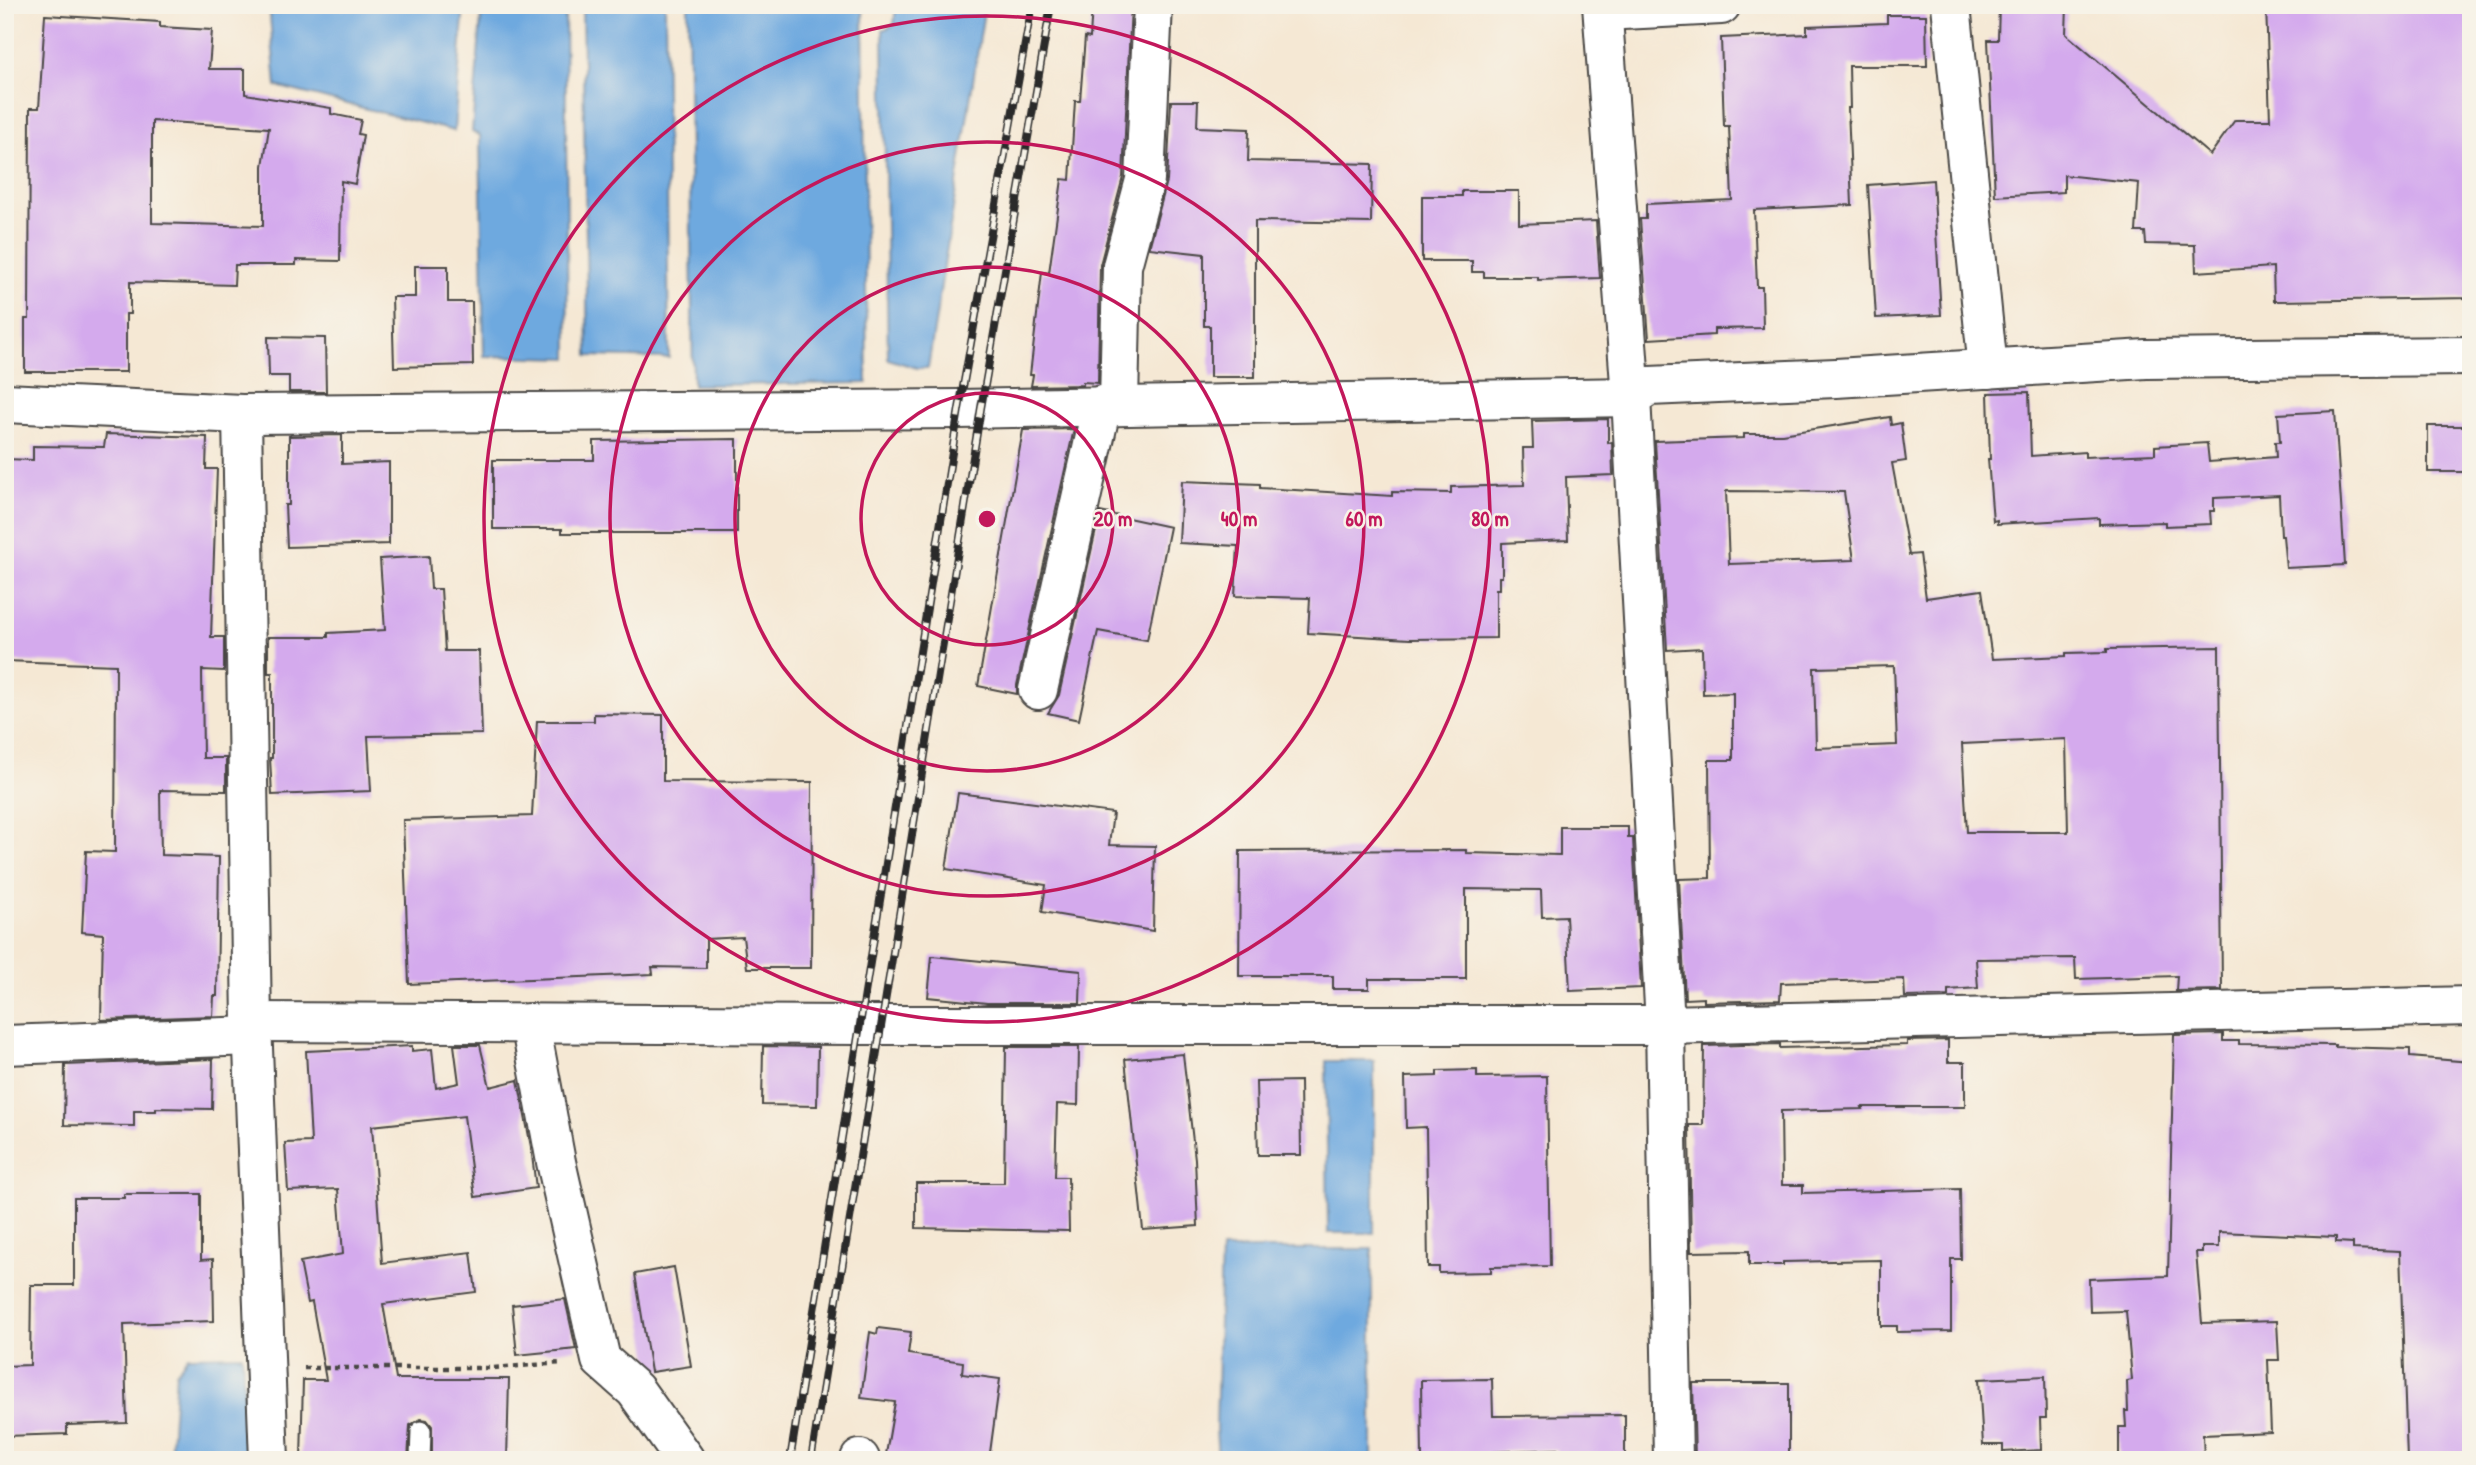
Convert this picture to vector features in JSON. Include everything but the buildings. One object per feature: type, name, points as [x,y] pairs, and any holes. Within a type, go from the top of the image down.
[{"type":"street","points":[[1038,690],[1110,405],[1122,266],[1144,180],[1153,5]]},
{"type":"street","points":[[1673,1460],[1665,1025],[1631,397],[1603,8],[1721,5]]},
{"type":"street","points":[[1951,5],[1988,369]]},
{"type":"street","points":[[5,403],[242,414],[931,409],[1631,397],[1649,386],[2146,359],[2471,356]]},
{"type":"street","points":[[242,414],[253,1029],[270,1460]]},
{"type":"street","points":[[5,1045],[253,1029],[530,1023],[1665,1025],[2471,1006]]},
{"type":"street","points":[[530,1023],[556,1162],[601,1360],[635,1390],[685,1460]]},
{"type":"lane","points":[[420,1460],[421,1431]]},
{"type":"path","points":[[266,1368],[493,1368],[601,1360]]},
{"type":"water","points":[[269,5],[464,5],[454,131],[276,86]]},
{"type":"water","points":[[482,5],[565,5],[568,358],[484,356],[480,135],[472,132]]},
{"type":"water","points":[[582,5],[665,5],[669,358],[588,356]]},
{"type":"water","points":[[688,5],[863,5],[867,383],[693,385]]},
{"type":"water","points":[[896,5],[985,5],[928,368],[917,368],[888,359],[883,30],[894,25]]},
{"type":"water","points":[[1326,1061],[1374,1061],[1374,1233],[1328,1233]]},
{"type":"water","points":[[1221,1249],[1372,1249],[1372,1460],[1218,1460],[1216,1429]]},
{"type":"water","points":[[242,1355],[247,1460],[170,1460],[176,1372],[188,1356]]},
{"type":"railway","points":[[790,1460],[959,409],[1032,5]]},
{"type":"railway","points":[[811,1460],[981,408],[1051,5]]}]
